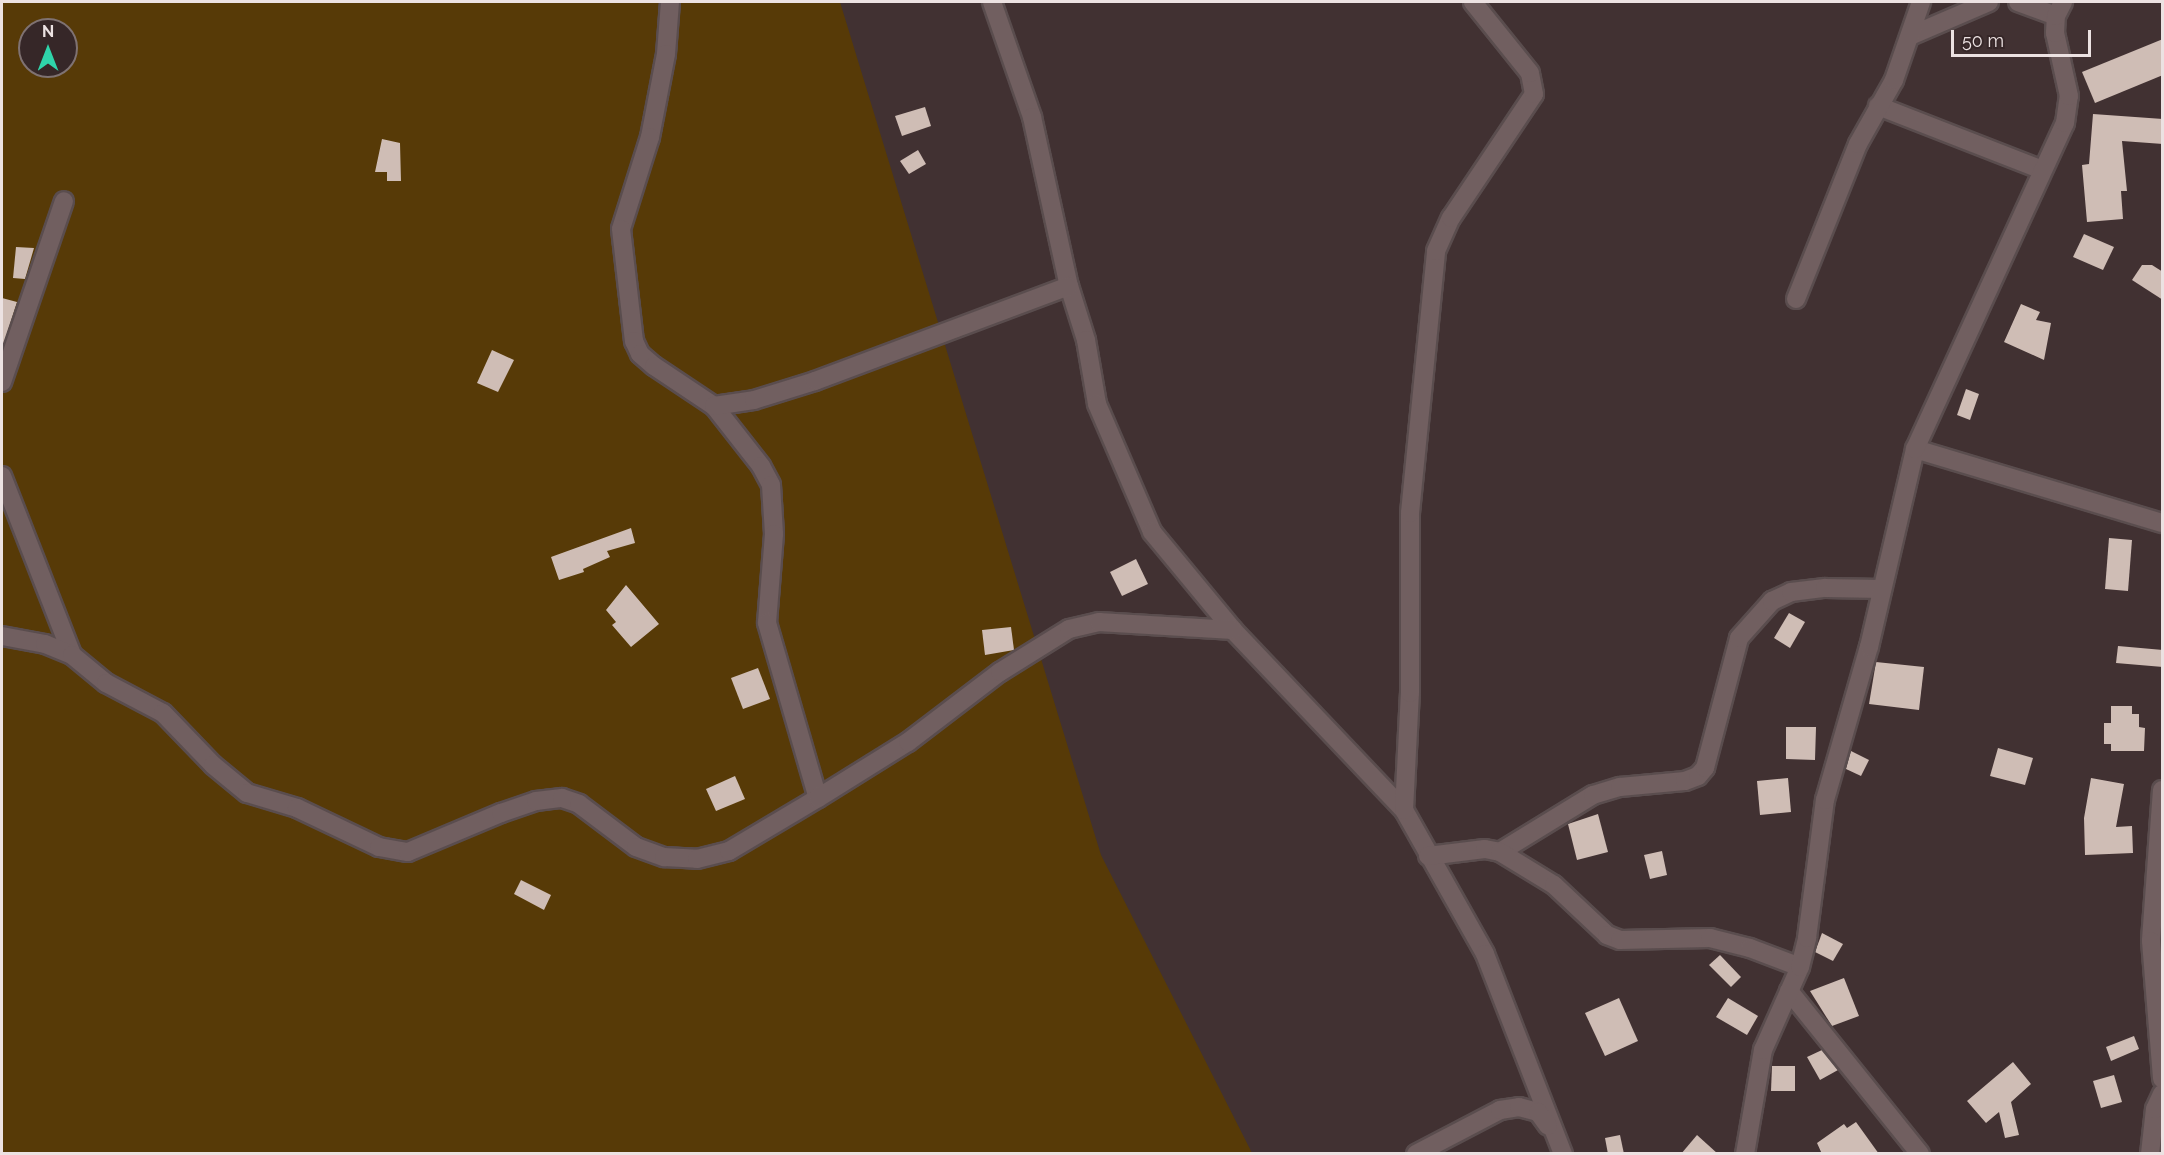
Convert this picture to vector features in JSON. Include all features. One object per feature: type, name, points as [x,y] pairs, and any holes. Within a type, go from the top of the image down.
[{"type":"street","points":[[670,2],[653,119],[644,161],[625,212],[621,249],[634,341],[640,354],[714,406],[761,466],[771,485],[774,534],[766,623],[818,798]]},
{"type":"street","points":[[992,2],[1032,117],[1069,286],[1086,340],[1097,404],[1152,532],[1233,630],[1404,810],[1485,954],[1563,1154]]},
{"type":"street","points":[[1404,810],[1410,693],[1410,513],[1436,251],[1450,218],[1533,94],[1530,73],[1473,2]]},
{"type":"street","points":[[1796,299],[1858,144],[1894,80],[1921,2]]},
{"type":"street","points":[[1910,36],[1989,2]]},
{"type":"street","points":[[1745,1154],[1763,1050],[1800,967],[1815,893],[1825,800],[1882,589],[1915,449],[2065,123],[2069,96],[2055,33],[2060,9],[2018,2]]},
{"type":"street","points":[[1878,106],[2042,170]]},
{"type":"street","points":[[2,382],[64,201]]},
{"type":"street","points":[[714,406],[754,399],[815,381],[1069,286]]},
{"type":"street","points":[[1915,449],[2163,523]]},
{"type":"street","points":[[2,476],[72,655]]},
{"type":"street","points":[[1500,852],[1593,795],[1620,787],[1685,782],[1698,777],[1705,768],[1739,638],[1772,601],[1791,592],[1825,588],[1882,589]]},
{"type":"street","points":[[2,636],[45,644],[72,655],[106,683],[163,713],[213,765],[247,793],[297,808],[394,851],[408,852],[501,813],[536,801],[562,798],[579,804],[636,847],[664,857],[697,859],[729,851],[818,798],[908,742],[1000,672],[1069,629],[1099,622],[1233,630]]},
{"type":"street","points":[[2163,790],[2151,941],[2163,1079]]},
{"type":"street","points":[[1428,856],[1485,849],[1500,852],[1554,885],[1607,935],[1620,940],[1710,938],[1750,948],[1800,967]]},
{"type":"street","points":[[1789,991],[1920,1154]]},
{"type":"street","points":[[2150,1154],[2155,1109],[2163,1094]]},
{"type":"street","points":[[1416,1154],[1469,1124],[1509,1108],[1538,1112],[1553,1132]]},
{"type":"shaded area","points":[[2,2],[840,2],[1101,855],[1252,1153],[2,1154]]},
{"type":"building","points":[[2163,39],[2163,75],[2095,103],[2082,72]]},
{"type":"building","points":[[925,107],[931,126],[902,136],[895,116]]},
{"type":"building","points":[[2093,114],[2163,119],[2163,144],[2122,141],[2127,191],[2121,191],[2123,219],[2087,222],[2082,165],[2089,164]]},
{"type":"building","points":[[382,139],[400,143],[401,181],[387,181],[387,172],[375,172]]},
{"type":"building","points":[[918,150],[926,164],[909,174],[900,161]]},
{"type":"building","points":[[2084,234],[2114,247],[2103,270],[2073,257]]},
{"type":"building","points":[[16,247],[34,248],[25,279],[13,278]]},
{"type":"building","points":[[2142,265],[2152,265],[2163,272],[2163,300],[2132,280]]},
{"type":"building","points":[[2,298],[17,302],[2,349]]},
{"type":"building","points":[[2021,304],[2040,312],[2036,320],[2051,323],[2044,360],[2004,342]]},
{"type":"building","points":[[492,350],[514,360],[498,392],[477,383]]},
{"type":"building","points":[[1966,389],[1979,394],[1970,420],[1957,415]]},
{"type":"building","points":[[631,528],[635,543],[607,551],[610,557],[583,569],[584,572],[559,580],[551,557]]},
{"type":"building","points":[[2109,538],[2132,540],[2128,591],[2105,589]]},
{"type":"building","points":[[1136,559],[1148,584],[1122,596],[1110,572]]},
{"type":"building","points":[[626,585],[659,624],[631,647],[612,625],[616,622],[606,610]]},
{"type":"building","points":[[1789,613],[1805,622],[1790,648],[1774,638]]},
{"type":"building","points":[[1011,627],[1014,650],[985,655],[982,630]]},
{"type":"building","points":[[2118,646],[2163,650],[2163,667],[2116,663]]},
{"type":"building","points":[[1876,662],[1924,667],[1919,710],[1869,704]]},
{"type":"building","points":[[758,668],[770,699],[743,709],[731,678]]},
{"type":"building","points":[[2111,706],[2132,706],[2132,714],[2139,714],[2139,727],[2145,728],[2144,751],[2111,751],[2111,744],[2104,744],[2104,723],[2111,723]]},
{"type":"building","points":[[1786,727],[1816,727],[1815,760],[1786,759]]},
{"type":"building","points":[[1998,748],[2033,758],[2025,785],[1990,776]]},
{"type":"building","points":[[1851,751],[1869,760],[1861,776],[1846,769]]},
{"type":"building","points":[[735,776],[745,799],[716,811],[706,789]]},
{"type":"building","points":[[1788,778],[1791,812],[1760,815],[1757,781]]},
{"type":"building","points":[[2091,778],[2124,784],[2116,827],[2132,826],[2133,853],[2085,855],[2084,818]]},
{"type":"building","points":[[1598,814],[1608,852],[1577,860],[1568,824]]},
{"type":"building","points":[[1662,851],[1667,875],[1650,879],[1644,855]]},
{"type":"building","points":[[521,880],[551,895],[544,910],[514,894]]},
{"type":"building","points":[[1822,933],[1843,944],[1833,961],[1815,952]]},
{"type":"building","points":[[1720,955],[1741,977],[1731,987],[1709,965]]},
{"type":"building","points":[[1844,978],[1859,1016],[1832,1026],[1810,991]]},
{"type":"building","points":[[1619,998],[1638,1041],[1605,1056],[1585,1013]]},
{"type":"building","points":[[1728,998],[1758,1016],[1747,1035],[1716,1017]]},
{"type":"building","points":[[2134,1036],[2139,1049],[2111,1061],[2106,1047]]},
{"type":"building","points":[[1822,1050],[1838,1070],[1820,1080],[1807,1057]]},
{"type":"building","points":[[2013,1062],[2031,1084],[2011,1102],[2019,1135],[2005,1138],[1999,1112],[1986,1123],[1967,1101]]},
{"type":"building","points":[[1772,1066],[1795,1066],[1795,1091],[1771,1091]]},
{"type":"building","points":[[2114,1075],[2122,1102],[2101,1108],[2093,1081]]},
{"type":"building","points":[[1856,1122],[1879,1154],[1822,1154],[1817,1143],[1844,1124],[1847,1128]]},
{"type":"building","points":[[1620,1135],[1624,1154],[1608,1154],[1605,1138]]},
{"type":"building","points":[[1697,1135],[1718,1154],[1681,1154]]}]
